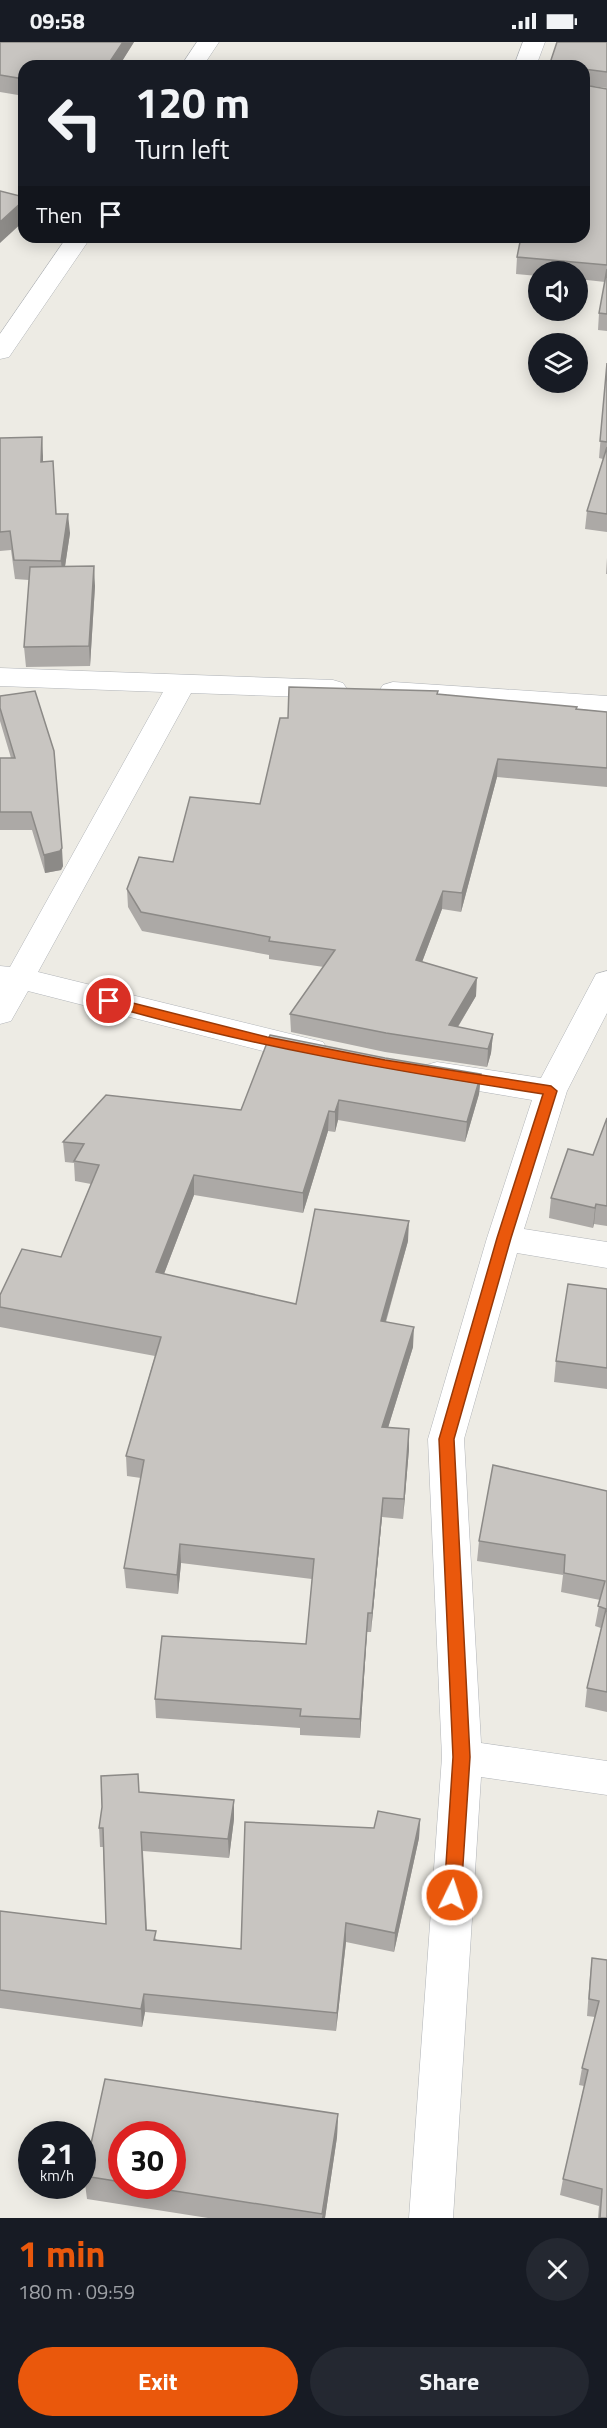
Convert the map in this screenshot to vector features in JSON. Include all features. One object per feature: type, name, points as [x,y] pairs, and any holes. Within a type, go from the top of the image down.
[{"type":"street","points":[[196,60],[208,42]]},
{"type":"street","points":[[527,60],[534,42]]},
{"type":"street","points":[[0,352],[75,243]]},
{"type":"street","points":[[0,677],[422,692],[607,705]]},
{"type":"street","points":[[0,1013],[9,978],[181,685]]},
{"type":"street","points":[[9,978],[267,1041],[342,1056]]},
{"type":"street","points":[[431,2218],[462,1757],[446,1439],[504,1238],[551,1091],[607,982]]},
{"type":"street","points":[[409,1068],[551,1091]]},
{"type":"street","points":[[504,1238],[607,1255]]},
{"type":"street","points":[[462,1757],[607,1778]]},
{"type":"building","points":[[0,42],[123,42],[111,60],[18,60],[18,78],[0,75]]},
{"type":"building","points":[[557,42],[607,42],[607,72],[590,70],[590,60],[551,60]]},
{"type":"building","points":[[590,86],[607,89],[607,265],[588,263],[588,261],[517,257],[520,243],[590,243]]},
{"type":"building","points":[[0,191],[18,196],[18,206],[0,222]]},
{"type":"building","points":[[607,269],[607,314],[599,313]]},
{"type":"building","points":[[607,363],[607,442],[600,441]]},
{"type":"building","points":[[42,437],[41,462],[53,461],[56,514],[68,514],[61,561],[14,560],[10,531],[0,532],[0,438]]},
{"type":"building","points":[[607,447],[607,514],[587,511]]},
{"type":"building","points":[[94,566],[89,646],[24,647],[30,567]]},
{"type":"building","points":[[289,687],[438,691],[437,694],[577,707],[576,709],[607,712],[607,768],[498,759],[462,893],[443,891],[416,960],[477,978],[449,1025],[493,1034],[488,1049],[386,1033],[290,1014],[335,950],[269,941],[270,937],[141,912],[127,889],[139,857],[173,862],[190,797],[260,804],[280,718],[288,718]]},
{"type":"building","points":[[35,691],[54,751],[62,848],[60,851],[44,855],[31,812],[0,812],[0,758],[15,758],[0,708],[0,696]]},
{"type":"building","points":[[270,1035],[481,1074],[467,1122],[339,1100],[335,1112],[329,1111],[303,1193],[194,1175],[156,1272],[296,1304],[315,1209],[409,1221],[381,1321],[414,1327],[382,1427],[409,1429],[404,1499],[383,1498],[372,1613],[368,1613],[360,1719],[300,1716],[301,1709],[155,1699],[162,1636],[306,1644],[314,1559],[180,1544],[177,1575],[124,1568],[144,1460],[126,1456],[161,1337],[0,1307],[0,1295],[22,1249],[61,1257],[99,1165],[74,1161],[84,1144],[63,1142],[106,1095],[241,1110]]},
{"type":"building","points":[[607,1118],[607,1206],[596,1204],[595,1208],[551,1198],[568,1149],[593,1155]]},
{"type":"building","points":[[568,1284],[607,1289],[607,1368],[556,1361]]},
{"type":"building","points":[[493,1465],[607,1491],[607,1692],[587,1688],[606,1609],[598,1606],[605,1581],[564,1573],[565,1555],[479,1541]]},
{"type":"building","points":[[138,1774],[139,1792],[234,1800],[228,1839],[141,1832],[146,1930],[156,1931],[154,1940],[241,1949],[245,1822],[374,1828],[378,1811],[420,1819],[395,1933],[346,1923],[337,2013],[144,1994],[141,2009],[0,1990],[0,1911],[106,1924],[103,1828],[99,1828],[102,1807],[101,1776]]},
{"type":"building","points":[[592,1958],[607,1960],[607,2218],[600,2218],[602,2189],[563,2179],[588,2070],[582,2068],[599,2001],[589,1999]]},
{"type":"building","points":[[105,2079],[338,2114],[322,2214],[186,2193],[186,2121],[108,2121],[108,2180],[96,2178],[96,2121]]},
{"type":"route","points":[[109,1001],[267,1041],[385,1065],[551,1091],[504,1238],[446,1439],[462,1757],[452,1895]]}]
